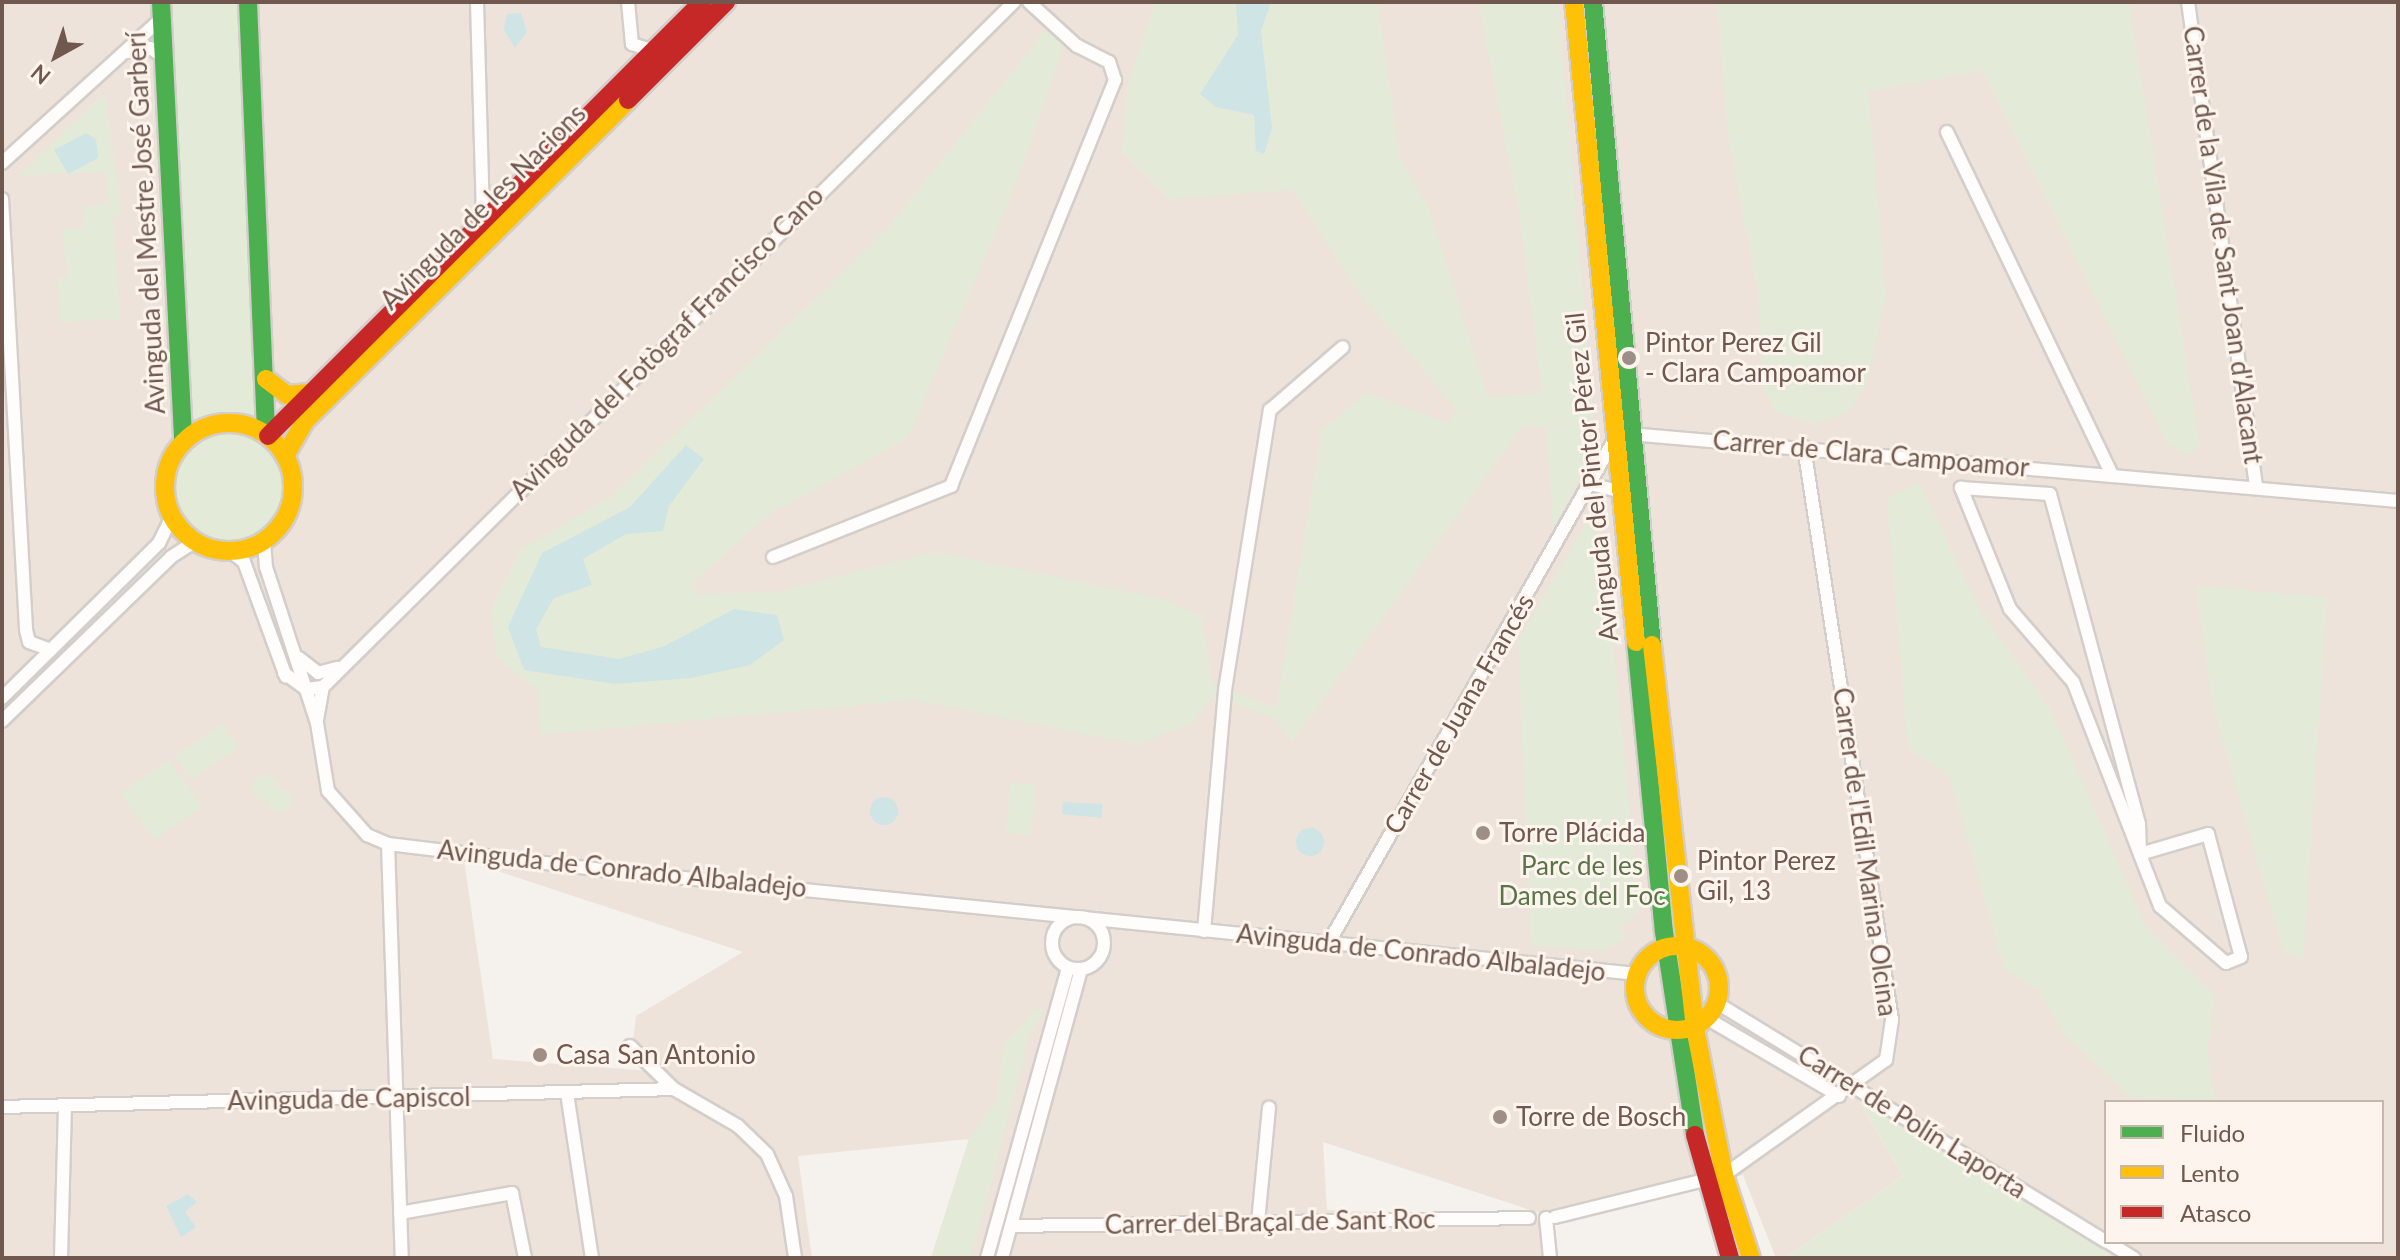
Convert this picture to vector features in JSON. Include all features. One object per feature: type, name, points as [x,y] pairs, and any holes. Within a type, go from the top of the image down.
[{"type":"street","points":[[248,2],[267,435]]},
{"type":"street","points":[[477,2],[483,223]]},
{"type":"street","points":[[628,2],[632,44],[653,51]]},
{"type":"street","name":"Avinguda de les Nacions","points":[[267,435],[702,2]]},
{"type":"street","name":"Avinguda de les Nacions","points":[[285,456],[305,421],[726,2]]},
{"type":"street","name":"Avinguda del Fotògraf Francisco Cano","points":[[323,687],[1014,2]]},
{"type":"street","points":[[773,557],[951,486],[1115,80],[1109,62],[1077,46],[1029,2]]},
{"type":"street","name":"Avinguda del Pintor Pérez Gil","points":[[1574,2],[1676,945],[1716,974],[1699,1020]]},
{"type":"street","name":"Avinguda del Pintor Pérez Gil","points":[[1593,2],[1621,438],[1618,491],[1676,945],[1699,1020],[1714,1177],[1730,1258]]},
{"type":"street","name":"Carrer de la Vila de Sant Joan d'Alacant","points":[[2188,2],[2256,488]]},
{"type":"street","points":[[2,163],[127,52],[162,10]]},
{"type":"street","name":"Avinguda del Mestre José Garberí","points":[[162,10],[183,441]]},
{"type":"street","points":[[127,52],[150,48],[164,57]]},
{"type":"street","points":[[1947,132],[2112,475]]},
{"type":"street","points":[[2,199],[26,630],[29,642],[51,650]]},
{"type":"street","name":"Avinguda de Conrado Albaladejo","points":[[1204,931],[1225,690],[1270,410],[1343,347]]},
{"type":"street","points":[[266,379],[287,395],[312,393]]},
{"type":"street","points":[[2,698],[159,543],[172,516],[168,466],[183,441],[217,423],[267,435],[285,456],[292,476],[289,509],[264,540],[230,551]]},
{"type":"street","name":"Carrer de Clara Campoamor","points":[[1621,438],[1804,447],[2398,501]]},
{"type":"street","name":"Carrer de Juana Francés","points":[[1328,944],[1590,484],[1621,438]]},
{"type":"street","name":"Carrer de l'Edil Marina Olcina","points":[[1550,1258],[1551,1217],[1714,1177],[1839,1096],[1886,1060],[1892,1020],[1804,447]]},
{"type":"street","points":[[1590,484],[1618,491]]},
{"type":"street","points":[[1961,488],[2050,494],[2139,824],[2140,854],[2208,834],[2241,957],[2226,963],[2160,906],[2073,682],[2010,609],[1961,488]]},
{"type":"street","points":[[172,516],[196,541],[230,551],[244,562],[286,676],[317,723]]},
{"type":"street","points":[[264,540],[317,723],[328,791],[347,820],[388,844],[402,1258]]},
{"type":"street","points":[[2,721],[196,541]]},
{"type":"street","points":[[294,651],[318,673],[344,664]]},
{"type":"street","points":[[286,676],[306,689],[323,687],[317,723]]},
{"type":"street","name":"Avinguda de Conrado Albaladejo","points":[[388,844],[1637,974]]},
{"type":"street","points":[[1043,913],[1052,936],[1053,953],[1074,969]]},
{"type":"street","points":[[1052,936],[1063,921],[1082,917],[1103,937]]},
{"type":"street","points":[[987,1258],[1074,969],[1101,956],[1103,937],[1117,922]]},
{"type":"street","points":[[1676,945],[1637,974],[1635,1000],[1699,1020]]},
{"type":"street","points":[[1002,1258],[1074,969]]},
{"type":"street","name":"Carrer de Polín Laporta","points":[[1699,1020],[1855,1084],[2104,1239]]},
{"type":"street","name":"Carrer de Polín Laporta","points":[[1699,1020],[1839,1096]]},
{"type":"street","points":[[630,1046],[674,1089]]},
{"type":"street","name":"Avinguda de Capiscol","points":[[2,1107],[396,1099],[674,1089],[694,1096],[767,1154],[786,1196],[795,1258]]},
{"type":"street","points":[[567,1093],[592,1258]]},
{"type":"street","points":[[61,1258],[65,1105]]},
{"type":"street","points":[[1258,1222],[1269,1108]]},
{"type":"street","name":"Avinguda del Pintor Pérez Gil","points":[[1714,1177],[1751,1258]]},
{"type":"street","points":[[400,1213],[512,1193],[525,1258]]},
{"type":"street","name":"Carrer del Braçal de Sant Roc","points":[[1011,1226],[1529,1218]]},
{"type":"street","name":"Carrer de Polín Laporta","points":[[2112,1244],[2134,1258]]},
{"type":"shaded area","points":[[2,2],[2398,2],[2398,1258],[2134,1258],[2110,1244],[2384,1244],[2384,1100],[2104,1100],[2104,1241],[1856,1096],[1903,1176],[1785,1258],[1776,1258],[1743,1175],[1567,1222],[1323,1142],[1327,1210],[1546,1218],[1555,1258],[931,1258],[969,1139],[798,1156],[812,1258],[2,1258]],"holes":[[[464,860],[743,952],[636,1016],[633,1041],[664,1072],[493,1059]]]},
{"type":"shaded area","points":[[1236,2],[1271,2],[1261,31],[1272,128],[1264,154],[1256,151],[1254,115],[1216,107],[1200,94],[1238,35]]},
{"type":"shaded area","points":[[521,13],[527,32],[515,48],[504,30],[507,14]]},
{"type":"shaded area","points":[[86,133],[96,139],[98,158],[68,174],[54,150]]},
{"type":"shaded area","points":[[686,445],[704,459],[669,506],[663,531],[626,534],[583,559],[592,585],[554,598],[536,629],[541,647],[619,659],[665,646],[734,609],[777,615],[784,640],[750,665],[691,678],[615,684],[524,670],[508,627],[542,553],[630,507]]},
{"type":"shaded area","points":[[884,797],[894,801],[898,811],[894,821],[884,825],[874,821],[870,811],[874,801]]},
{"type":"shaded area","points":[[1063,802],[1103,804],[1102,818],[1062,814]]},
{"type":"shaded area","points":[[1310,828],[1320,832],[1324,842],[1320,852],[1310,856],[1300,852],[1296,842],[1300,832]]},
{"type":"shaded area","points":[[188,1194],[197,1202],[185,1212],[196,1227],[181,1237],[166,1206]]},
{"type":"green space","points":[[169,2],[241,2],[259,419],[233,417],[190,429]]},
{"type":"green space","points":[[1156,2],[1378,2],[1400,159],[1428,206],[1488,398],[1542,393],[1519,212],[1478,2],[1558,2],[1596,446],[1553,530],[1546,428],[1571,425],[1522,427],[1292,742],[1275,719],[1214,696],[1190,724],[1137,745],[914,700],[540,735],[538,691],[496,656],[491,609],[521,549],[612,496],[885,231],[1048,27],[1064,44],[1018,179],[908,438],[768,515],[692,584],[697,594],[779,591],[934,552],[1160,598],[1201,616],[1213,685],[1276,708],[1322,430],[1366,393],[1448,423],[1457,410],[1357,290],[1292,190],[1169,199],[1122,152],[1128,81]]},
{"type":"green space","points":[[1717,2],[2129,2],[2200,446],[2186,455],[2167,443],[1983,71],[1868,91],[1886,295],[1866,385],[1849,412],[1815,424],[1777,413],[1763,390],[1758,295],[1728,137]]},
{"type":"green space","points":[[105,93],[122,213],[113,216],[120,319],[60,322],[58,278],[68,277],[62,229],[83,228],[84,207],[108,204],[106,172],[18,176]]},
{"type":"green space","points":[[228,434],[249,438],[266,450],[278,467],[282,488],[278,509],[266,526],[249,538],[228,542],[207,538],[190,526],[178,509],[174,488],[178,467],[190,450],[207,438]]},
{"type":"green space","points":[[1919,482],[1981,612],[2050,708],[2146,927],[2215,996],[2207,1052],[2215,1100],[2130,1097],[2064,1034],[2038,990],[2004,968],[1949,775],[1908,749],[1887,499]]},
{"type":"green space","name":"Parc de les Dames del Foc","points":[[1587,522],[1601,525],[1640,910],[1620,928],[1625,938],[1603,951],[1531,945],[1518,641]]},
{"type":"green space","points":[[2196,586],[2327,597],[2303,960],[2283,950],[2212,703]]},
{"type":"green space","points":[[222,724],[239,747],[191,780],[175,756]]},
{"type":"green space","points":[[169,760],[202,807],[154,840],[121,793]]},
{"type":"green space","points":[[265,775],[274,779],[278,788],[274,797],[265,801],[256,797],[252,788],[256,779]]},
{"type":"green space","points":[[1011,782],[1036,784],[1031,835],[1006,833]]},
{"type":"green space","points":[[279,788],[288,791],[291,800],[288,809],[279,812],[270,809],[267,800],[270,791]]},
{"type":"green space","points":[[1038,1008],[1044,1010],[1029,1038],[971,1258],[931,1258],[969,1139],[995,1103],[1005,1042]]},
{"type":"green space","points":[[1855,1094],[2122,1258],[1785,1258],[1903,1176]]},
{"type":"traffic: fast","points":[[161,2],[183,441]]},
{"type":"traffic: fast","points":[[248,2],[266,435]]},
{"type":"traffic: fast","points":[[1593,2],[1652,645]]},
{"type":"traffic: fast","points":[[1636,642],[1664,932],[1695,1135]]},
{"type":"traffic: slow","points":[[1574,2],[1636,642]]},
{"type":"traffic: slow","points":[[285,456],[305,421],[628,100]]},
{"type":"traffic: slow","points":[[266,379],[287,395],[312,393]]},
{"type":"traffic: slow","points":[[229,423],[253,428],[274,442],[288,463],[293,487],[288,511],[274,532],[253,546],[229,551],[205,546],[184,532],[170,511],[165,487],[170,463],[184,442],[205,428],[229,423]]},
{"type":"traffic: slow","points":[[1652,645],[1695,1028],[1724,1175],[1751,1258]]},
{"type":"traffic: slow","points":[[1677,946],[1700,953],[1712,965],[1719,988],[1712,1011],[1700,1023],[1677,1030],[1654,1023],[1642,1011],[1635,988],[1642,965],[1654,953],[1677,946]]},
{"type":"traffic: jam","points":[[268,436],[702,2]]},
{"type":"traffic: jam","points":[[628,100],[726,2]]},
{"type":"traffic: jam","points":[[1695,1135],[1730,1258]]},
{"type":"place","name":"Pintor Perez Gil - Clara Campoamor","points":[[1629,358]]},
{"type":"place","name":"Torre Plácida","points":[[1483,833]]},
{"type":"place","name":"Pintor Perez Gil, 13","points":[[1681,876]]},
{"type":"place","name":"Casa San Antonio","points":[[540,1055]]},
{"type":"place","name":"Torre de Bosch","points":[[1500,1117]]}]
